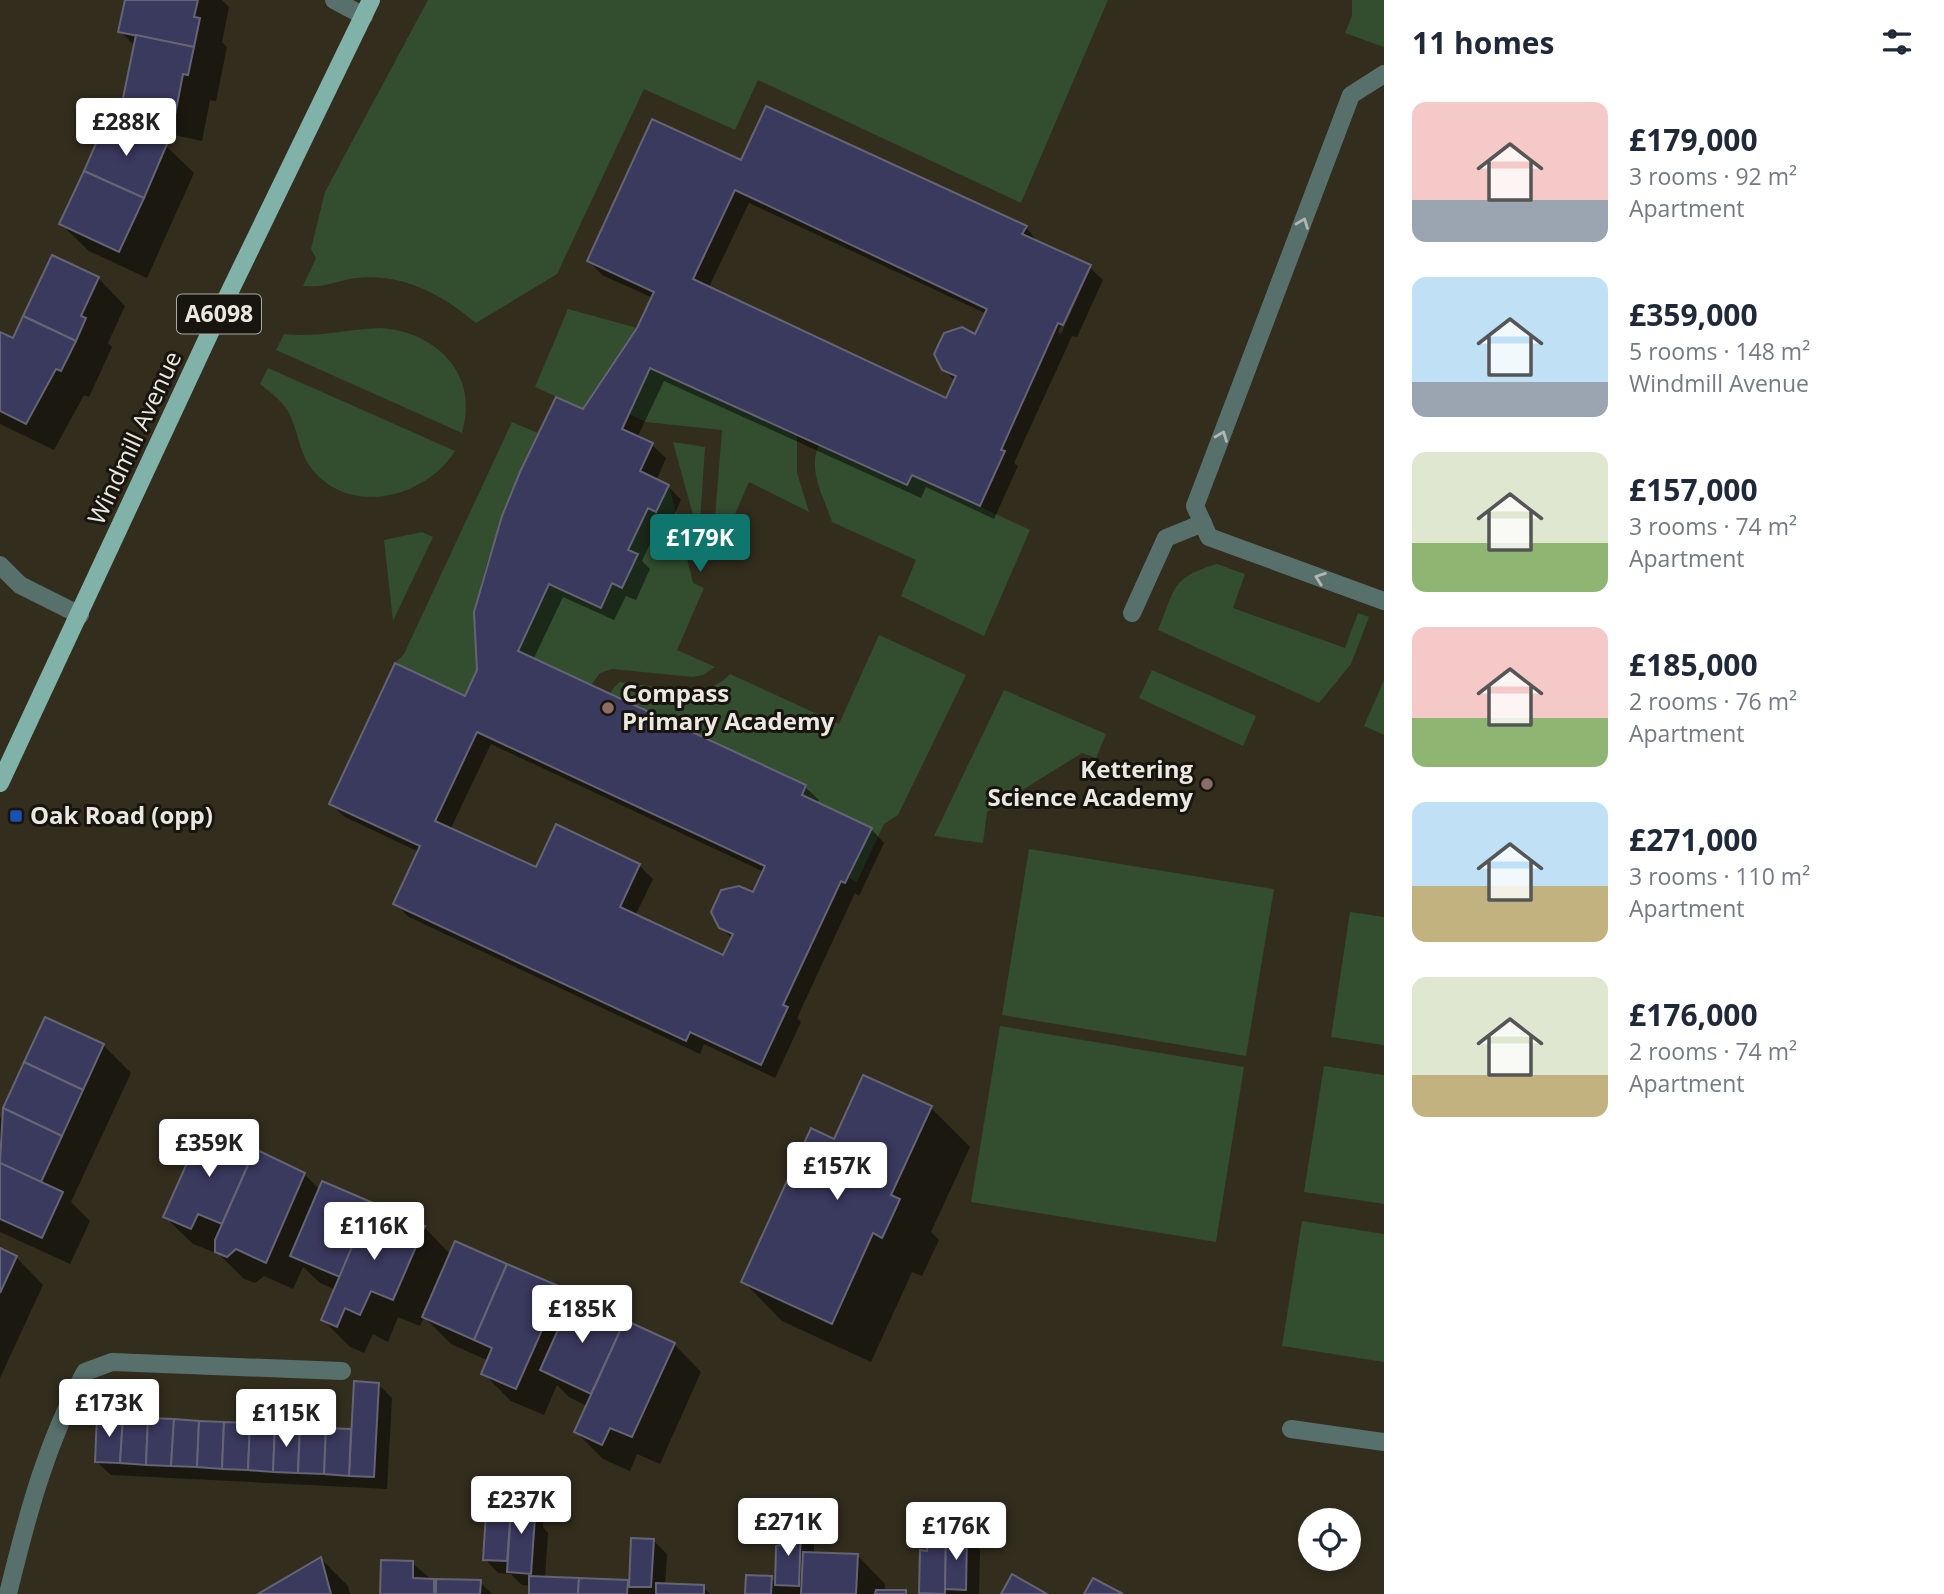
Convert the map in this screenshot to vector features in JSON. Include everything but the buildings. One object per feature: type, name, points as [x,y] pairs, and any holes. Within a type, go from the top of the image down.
[{"type":"main road","name":"Windmill Avenue","points":[[0,783],[209,335],[368,8]]},
{"type":"street","points":[[334,0],[368,8]]},
{"type":"street","points":[[1384,74],[1351,95],[1195,506],[1209,537],[1384,601]]},
{"type":"street","points":[[1132,613],[1166,538],[1203,523]]},
{"type":"street","points":[[0,565],[20,585],[80,615]]},
{"type":"street","points":[[8,1594],[33,1493],[69,1402],[85,1372],[112,1362],[342,1371]]},
{"type":"street","points":[[1292,1429],[1384,1442]]},
{"type":"green space","points":[[428,0],[1108,0],[1021,203],[758,80],[735,130],[644,89],[557,274],[476,323],[449,303],[405,282],[373,277],[303,286],[316,258],[311,249],[325,192]]},
{"type":"green space","points":[[1352,0],[1384,0],[1384,47],[1345,33],[1352,16]]},
{"type":"green space","points":[[568,309],[637,328],[583,409],[535,387]]},
{"type":"green space","points":[[381,328],[401,331],[419,338],[436,347],[449,360],[459,375],[465,392],[466,412],[462,433],[276,350],[284,334],[309,335]]},
{"type":"green space","points":[[268,368],[455,451],[442,468],[425,481],[405,490],[385,496],[364,497],[343,492],[325,482],[309,465],[287,410],[260,384]]},
{"type":"green space","points":[[650,368],[797,435],[797,473],[809,512],[749,482],[721,547],[713,543],[722,430],[646,422],[629,414]]},
{"type":"green space","points":[[512,422],[538,433],[502,516],[486,566],[474,612],[477,670],[465,696],[395,663],[404,654]]},
{"type":"green space","points":[[673,442],[705,447],[699,537]]},
{"type":"green space","points":[[819,445],[907,485],[912,475],[1030,530],[984,636],[901,596],[916,560],[832,522],[816,474]]},
{"type":"green space","points":[[669,485],[693,583],[704,588],[677,650],[715,667],[703,675],[693,677],[612,669],[600,673],[591,685],[518,651],[549,584],[600,608],[612,583],[622,587],[637,554],[628,550],[648,508],[656,511]]},
{"type":"green space","points":[[422,532],[433,537],[393,621],[384,540]]},
{"type":"green space","points":[[1217,564],[1245,574],[1233,608],[1345,648],[1358,613],[1369,617],[1351,664],[1319,703],[1158,630],[1172,594],[1182,580],[1190,574]]},
{"type":"green space","points":[[879,635],[966,675],[898,815],[884,824],[857,882],[849,878],[871,828],[802,795],[806,785],[610,693],[619,682],[677,690],[706,688],[719,683],[730,674],[839,724]]},
{"type":"green space","points":[[1152,670],[1256,716],[1243,746],[1139,698]]},
{"type":"green space","points":[[1384,680],[1384,735],[1364,726]]},
{"type":"green space","points":[[1004,690],[1106,734],[1096,758],[1082,753],[987,812],[983,843],[934,836]]},
{"type":"green space","points":[[1029,849],[1274,889],[1246,1056],[1002,1015]]},
{"type":"green space","points":[[1350,912],[1384,917],[1384,1045],[1331,1037]]},
{"type":"green space","points":[[1000,1026],[1244,1067],[1216,1242],[971,1202]]},
{"type":"green space","points":[[1324,1066],[1384,1075],[1384,1204],[1304,1192]]},
{"type":"green space","points":[[1302,1221],[1384,1234],[1384,1362],[1282,1346]]},
{"type":"place","name":"Compass Primary Academy","points":[[608,708]]},
{"type":"place","name":"Kettering Science Academy","points":[[1207,784]]},
{"type":"place","name":"Oak Road (opp)","points":[[16,816]]}]
